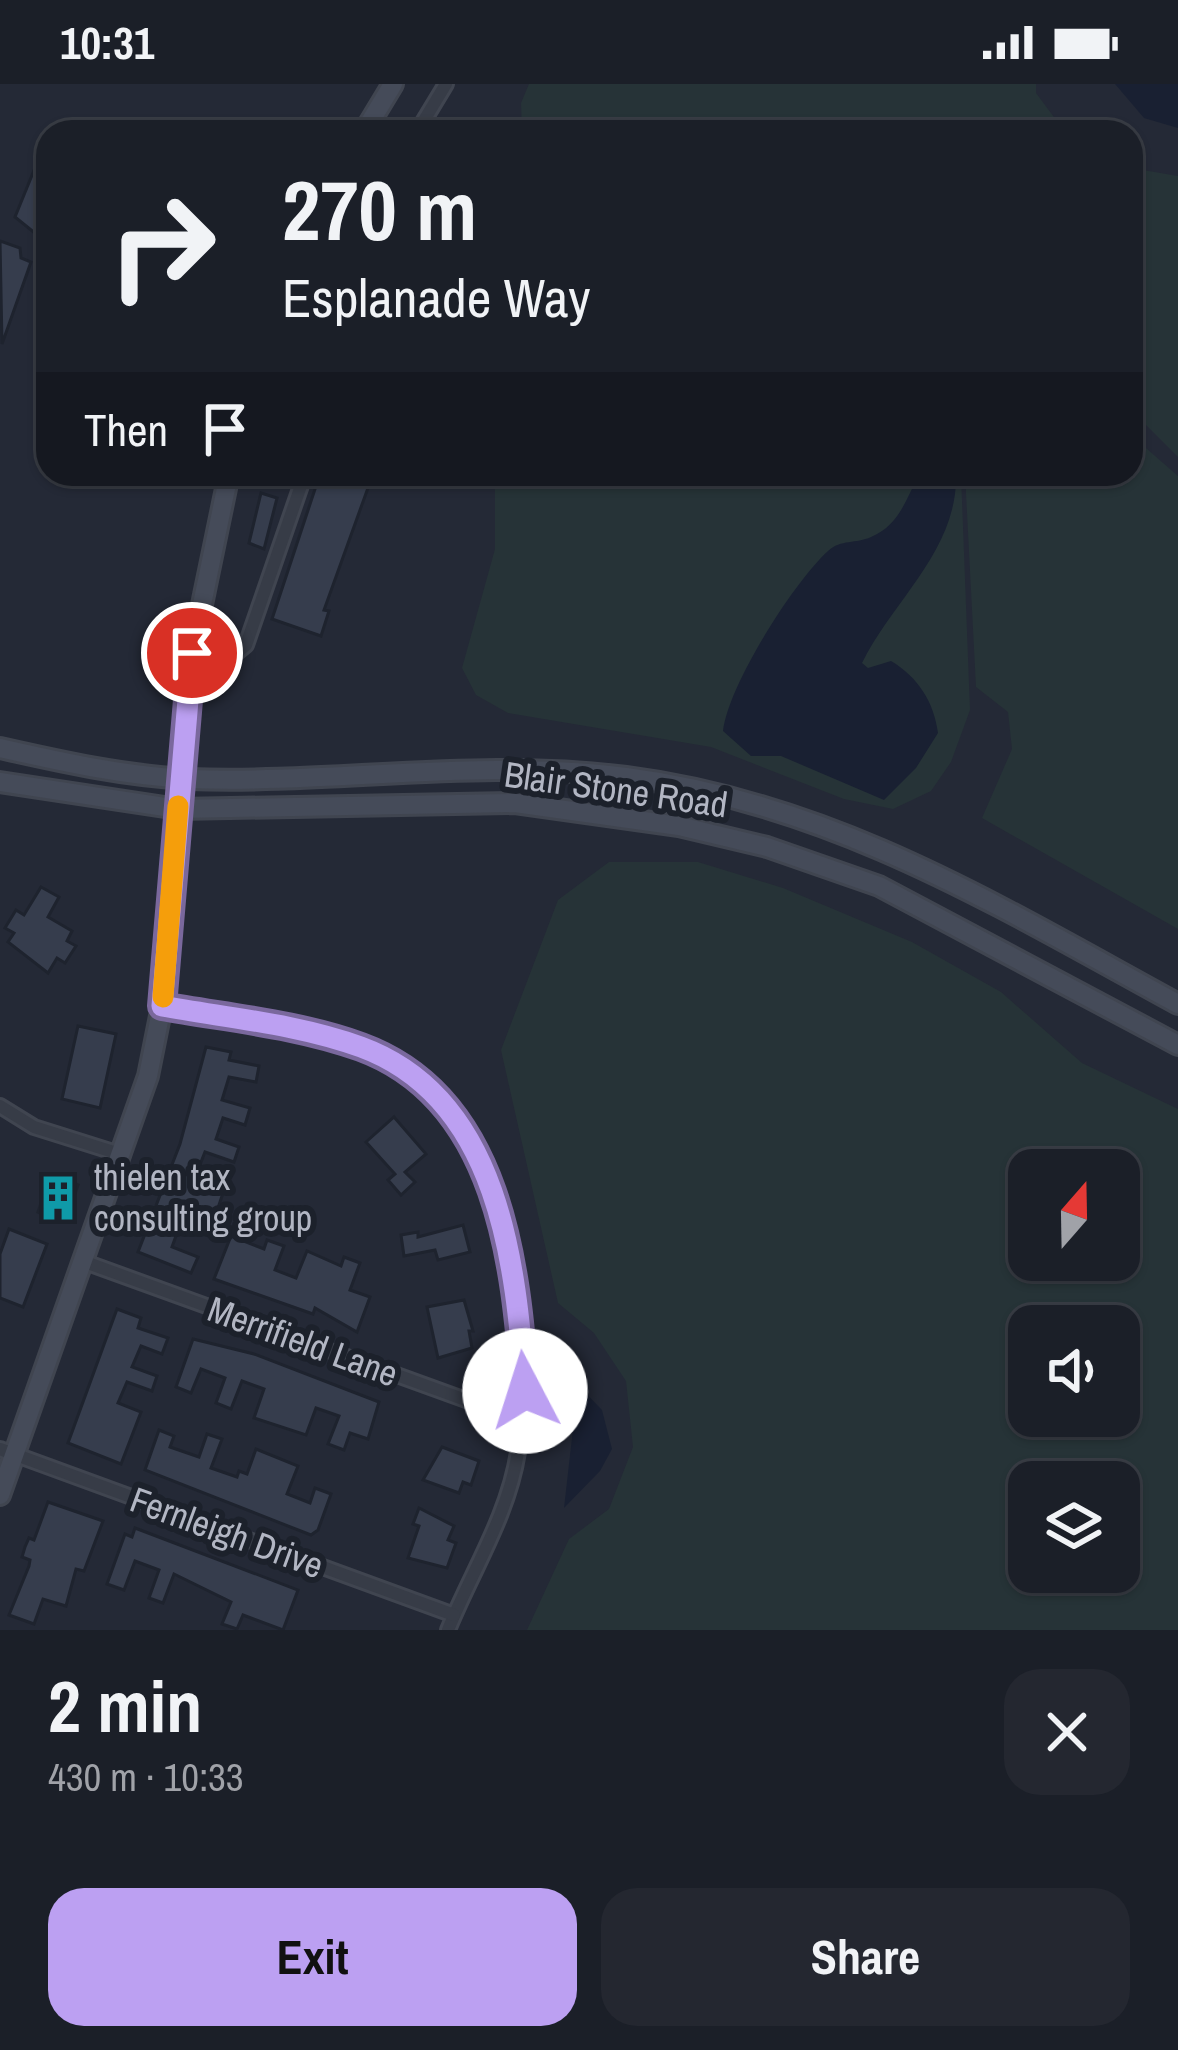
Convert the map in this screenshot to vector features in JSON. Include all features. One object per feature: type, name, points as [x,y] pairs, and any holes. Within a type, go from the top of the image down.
[{"type":"street","points":[[371,120],[392,84]]},
{"type":"street","points":[[424,120],[446,84]]},
{"type":"street","points":[[0,1495],[7,1452],[123,1155],[162,1006],[191,663],[227,486]]},
{"type":"street","points":[[191,663],[229,659],[246,645],[301,486]]},
{"type":"street","name":"Blair Stone Road","points":[[6,752],[182,778],[522,770],[627,777],[769,807],[879,846],[976,890],[1178,1004]]},
{"type":"street","name":"Blair Stone Road","points":[[0,782],[178,809],[515,803],[679,826],[767,847],[879,886],[1178,1045]]},
{"type":"street","points":[[162,1006],[364,1048],[415,1078],[455,1119],[494,1188],[522,1350],[518,1455],[496,1525],[448,1630]]},
{"type":"street","points":[[0,1106],[34,1127],[123,1155]]},
{"type":"street","name":"Merrifield Lane","points":[[85,1262],[521,1420]]},
{"type":"street","name":"Fernleigh Drive","points":[[7,1452],[454,1615]]},
{"type":"shaded area","points":[[529,84],[1036,84],[1036,93],[1056,120],[522,120],[521,103]]},
{"type":"shaded area","points":[[1143,170],[1178,176],[1178,457],[1143,422]]},
{"type":"shaded area","points":[[1143,445],[1178,476],[1178,929],[982,818],[1012,749],[1008,712],[976,687],[966,486],[1143,486]]},
{"type":"shaded area","points":[[495,486],[961,486],[970,710],[951,762],[931,791],[893,809],[844,799],[711,747],[508,713],[476,695],[462,668],[495,549]]},
{"type":"shaded area","points":[[609,862],[698,862],[783,888],[912,942],[1001,992],[1082,1063],[1178,1109],[1178,1630],[527,1630],[569,1539],[609,1509],[633,1447],[626,1381],[594,1333],[558,1303],[501,1050],[558,900]]},
{"type":"water","points":[[1115,84],[1178,84],[1178,128],[1144,118]]},
{"type":"water","points":[[914,486],[955,486],[947,527],[935,551],[862,663],[868,668],[891,661],[909,675],[928,701],[938,733],[916,768],[884,800],[781,756],[751,756],[723,731],[737,688],[764,636],[814,566],[838,545],[881,532]]},
{"type":"water","points":[[578,1385],[602,1410],[612,1449],[600,1471],[564,1508]]},
{"type":"building","points":[[36,165],[36,234],[15,217]]},
{"type":"building","points":[[0,241],[20,248],[21,258],[31,262],[2,344]]},
{"type":"building","points":[[316,486],[369,486],[324,610],[329,611],[321,636],[272,619]]},
{"type":"building","points":[[261,493],[277,498],[264,549],[249,543]]},
{"type":"building","points":[[41,887],[59,897],[48,917],[72,931],[67,941],[76,946],[65,963],[57,958],[48,973],[8,942],[14,933],[5,928],[16,910],[24,915]]},
{"type":"building","points":[[78,1026],[116,1034],[100,1108],[62,1099]]},
{"type":"building","points":[[206,1047],[231,1052],[229,1060],[259,1066],[256,1082],[229,1077],[222,1100],[250,1108],[245,1125],[223,1118],[216,1139],[239,1147],[234,1162],[205,1152],[196,1175],[225,1187],[209,1235],[180,1225],[172,1247],[198,1257],[191,1273],[138,1252],[180,1144]]},
{"type":"building","points":[[394,1117],[426,1154],[405,1172],[415,1182],[401,1195],[388,1180],[395,1174],[366,1142]]},
{"type":"building","name":"thielen tax consulting group","points":[[51,1175],[78,1185],[65,1222],[38,1212]]},
{"type":"building","points":[[463,1225],[470,1252],[438,1260],[435,1250],[404,1256],[401,1235],[418,1232],[418,1237]]},
{"type":"building","points":[[9,1229],[47,1244],[23,1307],[0,1298],[0,1254]]},
{"type":"building","points":[[231,1236],[264,1249],[267,1240],[284,1246],[275,1270],[296,1278],[307,1251],[341,1266],[344,1257],[360,1263],[350,1290],[370,1297],[357,1332],[315,1308],[313,1314],[214,1279]]},
{"type":"building","points":[[464,1300],[473,1331],[469,1331],[472,1348],[438,1358],[427,1307]]},
{"type":"building","points":[[117,1309],[141,1318],[138,1328],[168,1338],[162,1354],[141,1346],[132,1367],[157,1376],[152,1391],[127,1382],[118,1403],[141,1412],[121,1464],[68,1443]]},
{"type":"building","points":[[193,1339],[254,1354],[379,1402],[368,1439],[350,1433],[344,1450],[328,1444],[339,1416],[316,1408],[306,1435],[254,1418],[264,1389],[242,1381],[231,1409],[216,1403],[225,1378],[201,1369],[191,1393],[176,1387]]},
{"type":"building","points":[[159,1430],[174,1436],[170,1447],[199,1457],[207,1434],[222,1439],[211,1468],[237,1477],[239,1471],[247,1474],[256,1449],[298,1466],[287,1494],[310,1503],[315,1488],[331,1494],[318,1530],[311,1535],[145,1470]]},
{"type":"building","points":[[442,1447],[479,1461],[471,1485],[463,1482],[459,1493],[423,1480]]},
{"type":"building","points":[[48,1502],[103,1521],[84,1571],[76,1569],[66,1606],[43,1599],[34,1624],[9,1615],[29,1566],[30,1560],[22,1557],[25,1547],[29,1538],[34,1540]]},
{"type":"building","points":[[419,1508],[454,1526],[448,1540],[456,1543],[447,1568],[408,1558],[419,1526],[413,1524]]},
{"type":"building","points":[[135,1528],[298,1590],[283,1630],[243,1615],[237,1629],[222,1624],[231,1602],[174,1574],[163,1603],[149,1598],[159,1570],[135,1561],[124,1590],[107,1584],[125,1534],[132,1537]]},
{"type":"slow traffic","points":[[163,997],[178,806]]},
{"type":"place","name":"thielen tax consulting group","points":[[58,1198]]},
{"type":"route","points":[[192,653],[162,1006],[364,1048],[386,1058],[433,1095],[455,1119],[494,1188],[514,1295],[525,1391]]}]
